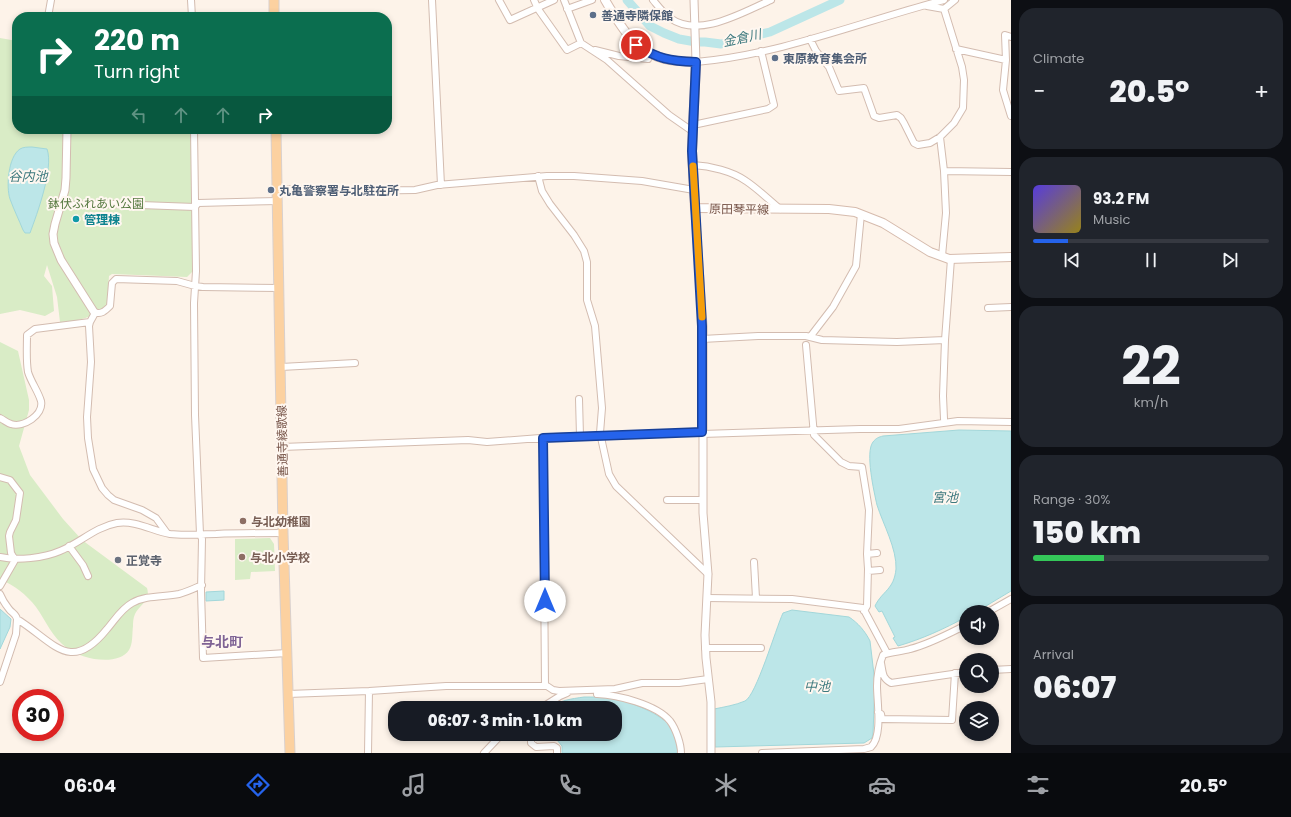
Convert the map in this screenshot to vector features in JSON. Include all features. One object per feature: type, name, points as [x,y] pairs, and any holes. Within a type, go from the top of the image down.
[{"type":"main road","points":[[274,0],[274,12]]},
{"type":"main road","points":[[605,0],[626,34],[636,45],[648,53],[664,59],[696,59]]},
{"type":"main road","name":"原田琴平線","points":[[696,59],[692,128],[696,208],[830,209],[855,212],[883,223],[930,252],[951,259],[1011,258]]},
{"type":"main road","name":"善通寺綾歌線","points":[[276,134],[283,533],[290,753]]},
{"type":"street","points":[[49,12],[51,0]]},
{"type":"street","points":[[191,0],[192,12]]},
{"type":"street","points":[[432,0],[440,185]]},
{"type":"street","points":[[499,0],[510,20],[554,0]]},
{"type":"street","points":[[534,0],[537,7],[567,50],[582,43]]},
{"type":"street","points":[[564,0],[582,43],[607,60],[669,115],[692,128],[768,109],[774,105],[761,51]]},
{"type":"street","points":[[567,9],[592,0]]},
{"type":"street","points":[[653,0],[670,18],[680,23],[695,26],[711,24],[728,19],[771,0]]},
{"type":"street","points":[[694,0],[696,59],[725,59],[761,51],[810,39],[944,0]]},
{"type":"street","points":[[924,6],[944,9],[955,0]]},
{"type":"street","points":[[810,39],[816,51],[829,67],[839,91],[864,88],[874,116],[879,118],[897,115],[901,118],[914,143],[918,145],[930,143],[940,137],[954,123],[964,108],[964,80],[962,67],[944,9]]},
{"type":"street","points":[[1011,37],[1005,35],[1006,60],[1003,90],[1011,116]]},
{"type":"street","points":[[592,49],[619,56],[648,59],[648,53]]},
{"type":"street","points":[[956,49],[1006,60]]},
{"type":"street","points":[[67,134],[65,190],[60,205],[54,234],[54,243],[57,252],[94,312]]},
{"type":"street","points":[[194,134],[195,415],[200,534],[202,540],[203,658],[287,652]]},
{"type":"street","points":[[940,137],[944,171],[946,213],[942,256]]},
{"type":"street","points":[[693,165],[717,169],[740,177],[780,209]]},
{"type":"street","points":[[944,171],[1011,172]]},
{"type":"street","points":[[538,176],[542,191],[574,235],[584,251],[587,262],[587,300],[595,326],[602,408],[600,433],[609,474],[616,486],[708,574]]},
{"type":"street","points":[[278,189],[384,191],[415,190],[440,185],[538,176],[574,176],[642,182],[694,190]]},
{"type":"street","points":[[60,205],[113,204],[195,207],[198,203],[278,201]]},
{"type":"street","points":[[696,208],[702,339],[702,500],[705,552],[708,574],[705,648],[711,702],[711,753]]},
{"type":"street","points":[[810,337],[833,307],[856,266],[860,214]]},
{"type":"street","points":[[944,419],[944,340],[951,259]]},
{"type":"street","points":[[94,312],[102,313],[110,306],[112,283],[116,279],[177,280],[195,286],[280,288]]},
{"type":"street","points":[[988,308],[1008,306]]},
{"type":"street","points":[[94,312],[90,322],[91,362],[87,417],[88,438],[93,470],[108,496],[114,500],[142,510],[156,518],[167,533]]},
{"type":"street","points":[[0,418],[12,424],[18,424],[36,416],[41,409],[41,401],[29,374],[26,360],[27,335],[35,329],[90,322]]},
{"type":"street","points":[[702,339],[758,336],[810,337],[822,340],[897,342],[944,340]]},
{"type":"street","points":[[806,345],[814,435],[841,462],[849,466],[862,467],[869,510],[867,606],[864,611]]},
{"type":"street","points":[[281,367],[355,363]]},
{"type":"street","points":[[579,399],[580,436]]},
{"type":"street","points":[[282,447],[468,440],[487,442],[580,436],[882,430],[958,421],[1011,422]]},
{"type":"street","points":[[543,438],[545,686]]},
{"type":"street","points":[[0,477],[10,480],[20,493],[16,520],[9,536],[11,553],[15,560]]},
{"type":"street","points":[[667,500],[702,500]]},
{"type":"street","points":[[0,557],[15,560],[59,552],[92,532],[119,523],[146,527],[167,533],[188,535],[283,533]]},
{"type":"street","points":[[69,546],[83,565],[88,576]]},
{"type":"street","points":[[867,554],[877,553]]},
{"type":"street","points":[[0,586],[15,560]]},
{"type":"street","points":[[754,562],[757,573],[756,598]]},
{"type":"street","points":[[868,571],[880,570]]},
{"type":"street","points":[[0,594],[17,619],[56,648],[67,652],[79,653],[87,650],[93,645],[104,634],[121,610],[132,602],[146,598],[180,594],[202,585]]},
{"type":"street","points":[[707,598],[792,599],[863,608],[887,653]]},
{"type":"street","points":[[999,606],[1011,599]]},
{"type":"street","points":[[0,682],[16,634],[17,619]]},
{"type":"street","points":[[878,732],[877,685],[879,666],[883,655],[928,643],[959,628]]},
{"type":"street","points":[[705,648],[727,645],[749,645],[761,648]]},
{"type":"street","points":[[881,660],[884,678],[892,683],[959,673]]},
{"type":"street","points":[[999,670],[1011,669]]},
{"type":"street","points":[[882,719],[952,720],[955,673]]},
{"type":"street","points":[[288,694],[446,686],[545,686],[559,691],[608,690],[642,683],[679,683],[708,679]]},
{"type":"street","points":[[368,753],[369,691]]},
{"type":"street","points":[[552,701],[567,693],[609,694],[643,704],[670,721],[678,739],[681,753]]},
{"type":"street","points":[[762,753],[864,749],[871,747],[874,745],[882,719],[881,714],[877,710]]},
{"type":"street","points":[[484,753],[495,741]]},
{"type":"street","points":[[531,741],[531,743],[536,747],[554,746],[557,748],[558,753]]},
{"type":"green space","name":"鉢伏ふれあい公園","points":[[0,38],[12,40],[12,134],[192,134],[193,271],[187,277],[112,274],[109,276],[107,305],[91,316],[74,321],[60,322],[57,297],[47,265],[44,276],[52,286],[54,311],[45,316],[20,310],[0,314]]},
{"type":"green space","points":[[0,342],[18,351],[29,400],[29,410],[19,446],[30,475],[63,519],[82,540],[147,588],[148,596],[135,614],[132,642],[129,650],[124,655],[108,660],[99,660],[73,652],[57,639],[36,607],[24,594],[11,584],[0,579]]},
{"type":"green space","points":[[270,538],[274,544],[275,571],[251,572],[250,579],[235,580],[235,539]]},
{"type":"water","name":"谷内池","points":[[32,147],[47,149],[49,157],[47,179],[44,191],[30,233],[25,233],[10,199],[8,180],[13,158],[16,153],[21,148]]},
{"type":"water","name":"宮池","points":[[959,430],[1011,431],[1011,591],[988,605],[959,605],[959,621],[924,637],[898,646],[893,638],[895,637],[882,611],[879,612],[875,606],[893,582],[896,569],[896,561],[892,545],[877,505],[870,463],[871,447],[873,442],[879,437]]},
{"type":"water","points":[[224,591],[224,600],[206,601],[206,592]]},
{"type":"water","points":[[0,609],[11,619],[10,627],[0,649]]},
{"type":"water","name":"中池","points":[[792,610],[849,617],[866,634],[870,641],[875,683],[872,738],[864,743],[715,747],[714,709],[745,701],[750,696],[760,675],[783,613]]},
{"type":"water","points":[[584,697],[612,698],[636,705],[654,713],[668,723],[672,729],[678,753],[562,753],[562,746],[558,741],[622,741],[622,701],[565,701]]},
{"type":"waterway","name":"金倉川","points":[[627,0],[650,26],[664,33],[679,39],[721,44],[770,32],[840,0]]},
{"type":"slow traffic","points":[[693,166],[702,317]]},
{"type":"place","name":"善通寺隣保館","points":[[593,15]]},
{"type":"place","name":"東原教育集会所","points":[[775,58]]},
{"type":"place","name":"丸亀警察署与北駐在所","points":[[271,190]]},
{"type":"place","name":"管理棟","points":[[76,219]]},
{"type":"place","name":"与北幼稚園","points":[[243,521]]},
{"type":"place","name":"与北小学校","points":[[242,557]]},
{"type":"place","name":"正覚寺","points":[[118,560]]},
{"type":"district","name":"与北町","points":[[222,642]]},
{"type":"route","points":[[545,601],[543,438],[702,432],[702,326],[692,151],[696,62],[664,59],[648,53],[636,45]]}]
